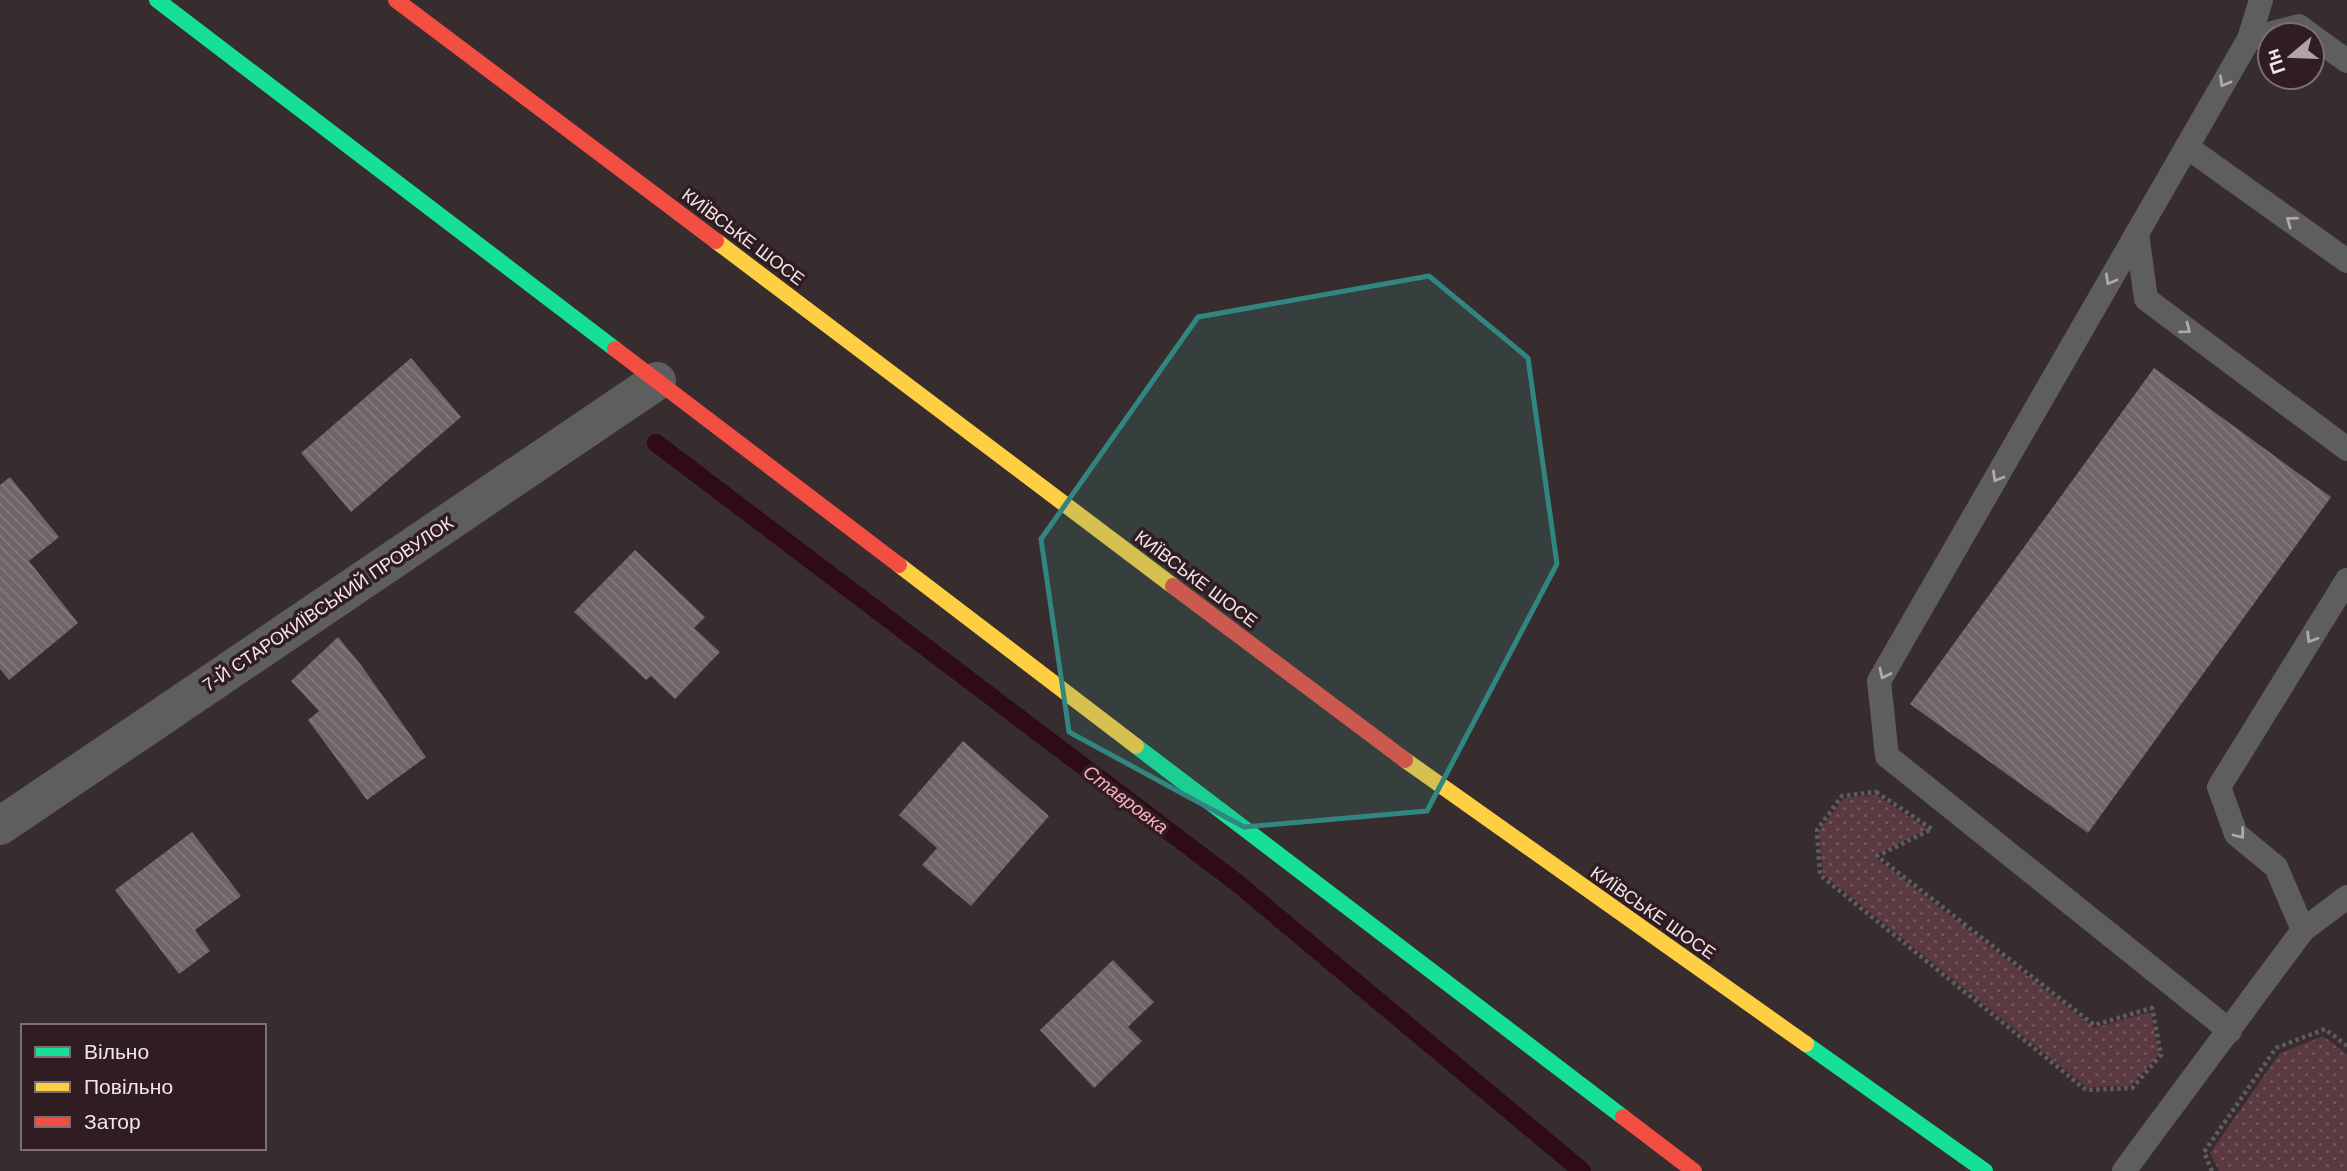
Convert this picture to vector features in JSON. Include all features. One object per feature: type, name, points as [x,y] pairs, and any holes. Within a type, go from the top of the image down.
[{"type":"main road","points":[[157,0],[1695,1171]]},
{"type":"main road","name":"КИЇВСЬКЕ ШОСЕ","points":[[396,0],[1413,766],[1985,1171]]},
{"type":"street","name":"7-Й СТАРОКИЇВСЬКИЙ ПРОВУЛОК","points":[[0,826],[657,381]]},
{"type":"lane","points":[[2230,1031],[1887,757],[1879,681],[2249,39],[2260,0]]},
{"type":"lane","points":[[2249,39],[2256,37]]},
{"type":"lane","points":[[2326,45],[2347,61]]},
{"type":"lane","points":[[2187,147],[2347,261]]},
{"type":"lane","points":[[2137,233],[2146,299],[2347,449]]},
{"type":"lane","points":[[2303,930],[2276,867],[2236,834],[2219,787],[2347,580]]},
{"type":"lane","points":[[2124,1171],[2303,930],[2347,897]]},
{"type":"path","points":[[1876,792],[1932,830],[1877,856],[2094,1025],[2152,1008],[2161,1055],[2132,1088],[2086,1090],[1820,875],[1817,830],[1842,796],[1876,792]]},
{"type":"path","points":[[2212,1171],[2204,1152],[2276,1048],[2325,1029],[2347,1046]]},
{"type":"highlighted area","points":[[1429,276],[1528,358],[1557,564],[1427,811],[1244,827],[1069,732],[1041,539],[1198,317]]},
{"type":"shaded area","points":[[1876,795],[1927,829],[1873,856],[2094,1028],[2150,1012],[2159,1054],[2130,1086],[2087,1087],[1823,874],[1819,831],[1844,798]]},
{"type":"shaded area","points":[[2323,1036],[2347,1054],[2347,1171],[2219,1171],[2210,1153],[2280,1053]]},
{"type":"building","points":[[411,358],[461,417],[351,512],[301,453]]},
{"type":"building","points":[[2154,368],[2331,497],[2088,833],[1910,704]]},
{"type":"building","points":[[10,477],[59,537],[29,561],[78,623],[9,680],[0,669],[0,485]]},
{"type":"building","points":[[635,550],[705,617],[694,628],[720,652],[675,699],[651,676],[646,680],[574,612]]},
{"type":"building","points":[[338,637],[426,757],[367,800],[308,720],[319,711],[291,681]]},
{"type":"building","points":[[963,741],[1049,816],[971,906],[922,865],[937,848],[899,815]]},
{"type":"building","points":[[192,832],[241,896],[195,930],[210,951],[179,974],[115,890]]},
{"type":"building","points":[[1113,960],[1154,1002],[1128,1027],[1142,1041],[1094,1088],[1040,1030]]},
{"type":"waterway","name":"Ставровка","points":[[656,443],[1236,882],[1582,1171]]},
{"type":"traffic: fast","points":[[157,0],[615,349]]},
{"type":"traffic: fast","points":[[1136,746],[1623,1117]]},
{"type":"traffic: fast","points":[[1806,1044],[1985,1171]]},
{"type":"traffic: slow","points":[[716,241],[1173,586]]},
{"type":"traffic: slow","points":[[899,565],[1136,746]]},
{"type":"traffic: slow","points":[[1405,760],[1806,1044]]},
{"type":"traffic: jam","points":[[396,0],[716,241]]},
{"type":"traffic: jam","points":[[615,349],[899,565]]},
{"type":"traffic: jam","points":[[1173,586],[1405,760]]},
{"type":"traffic: jam","points":[[1623,1117],[1694,1171]]}]
